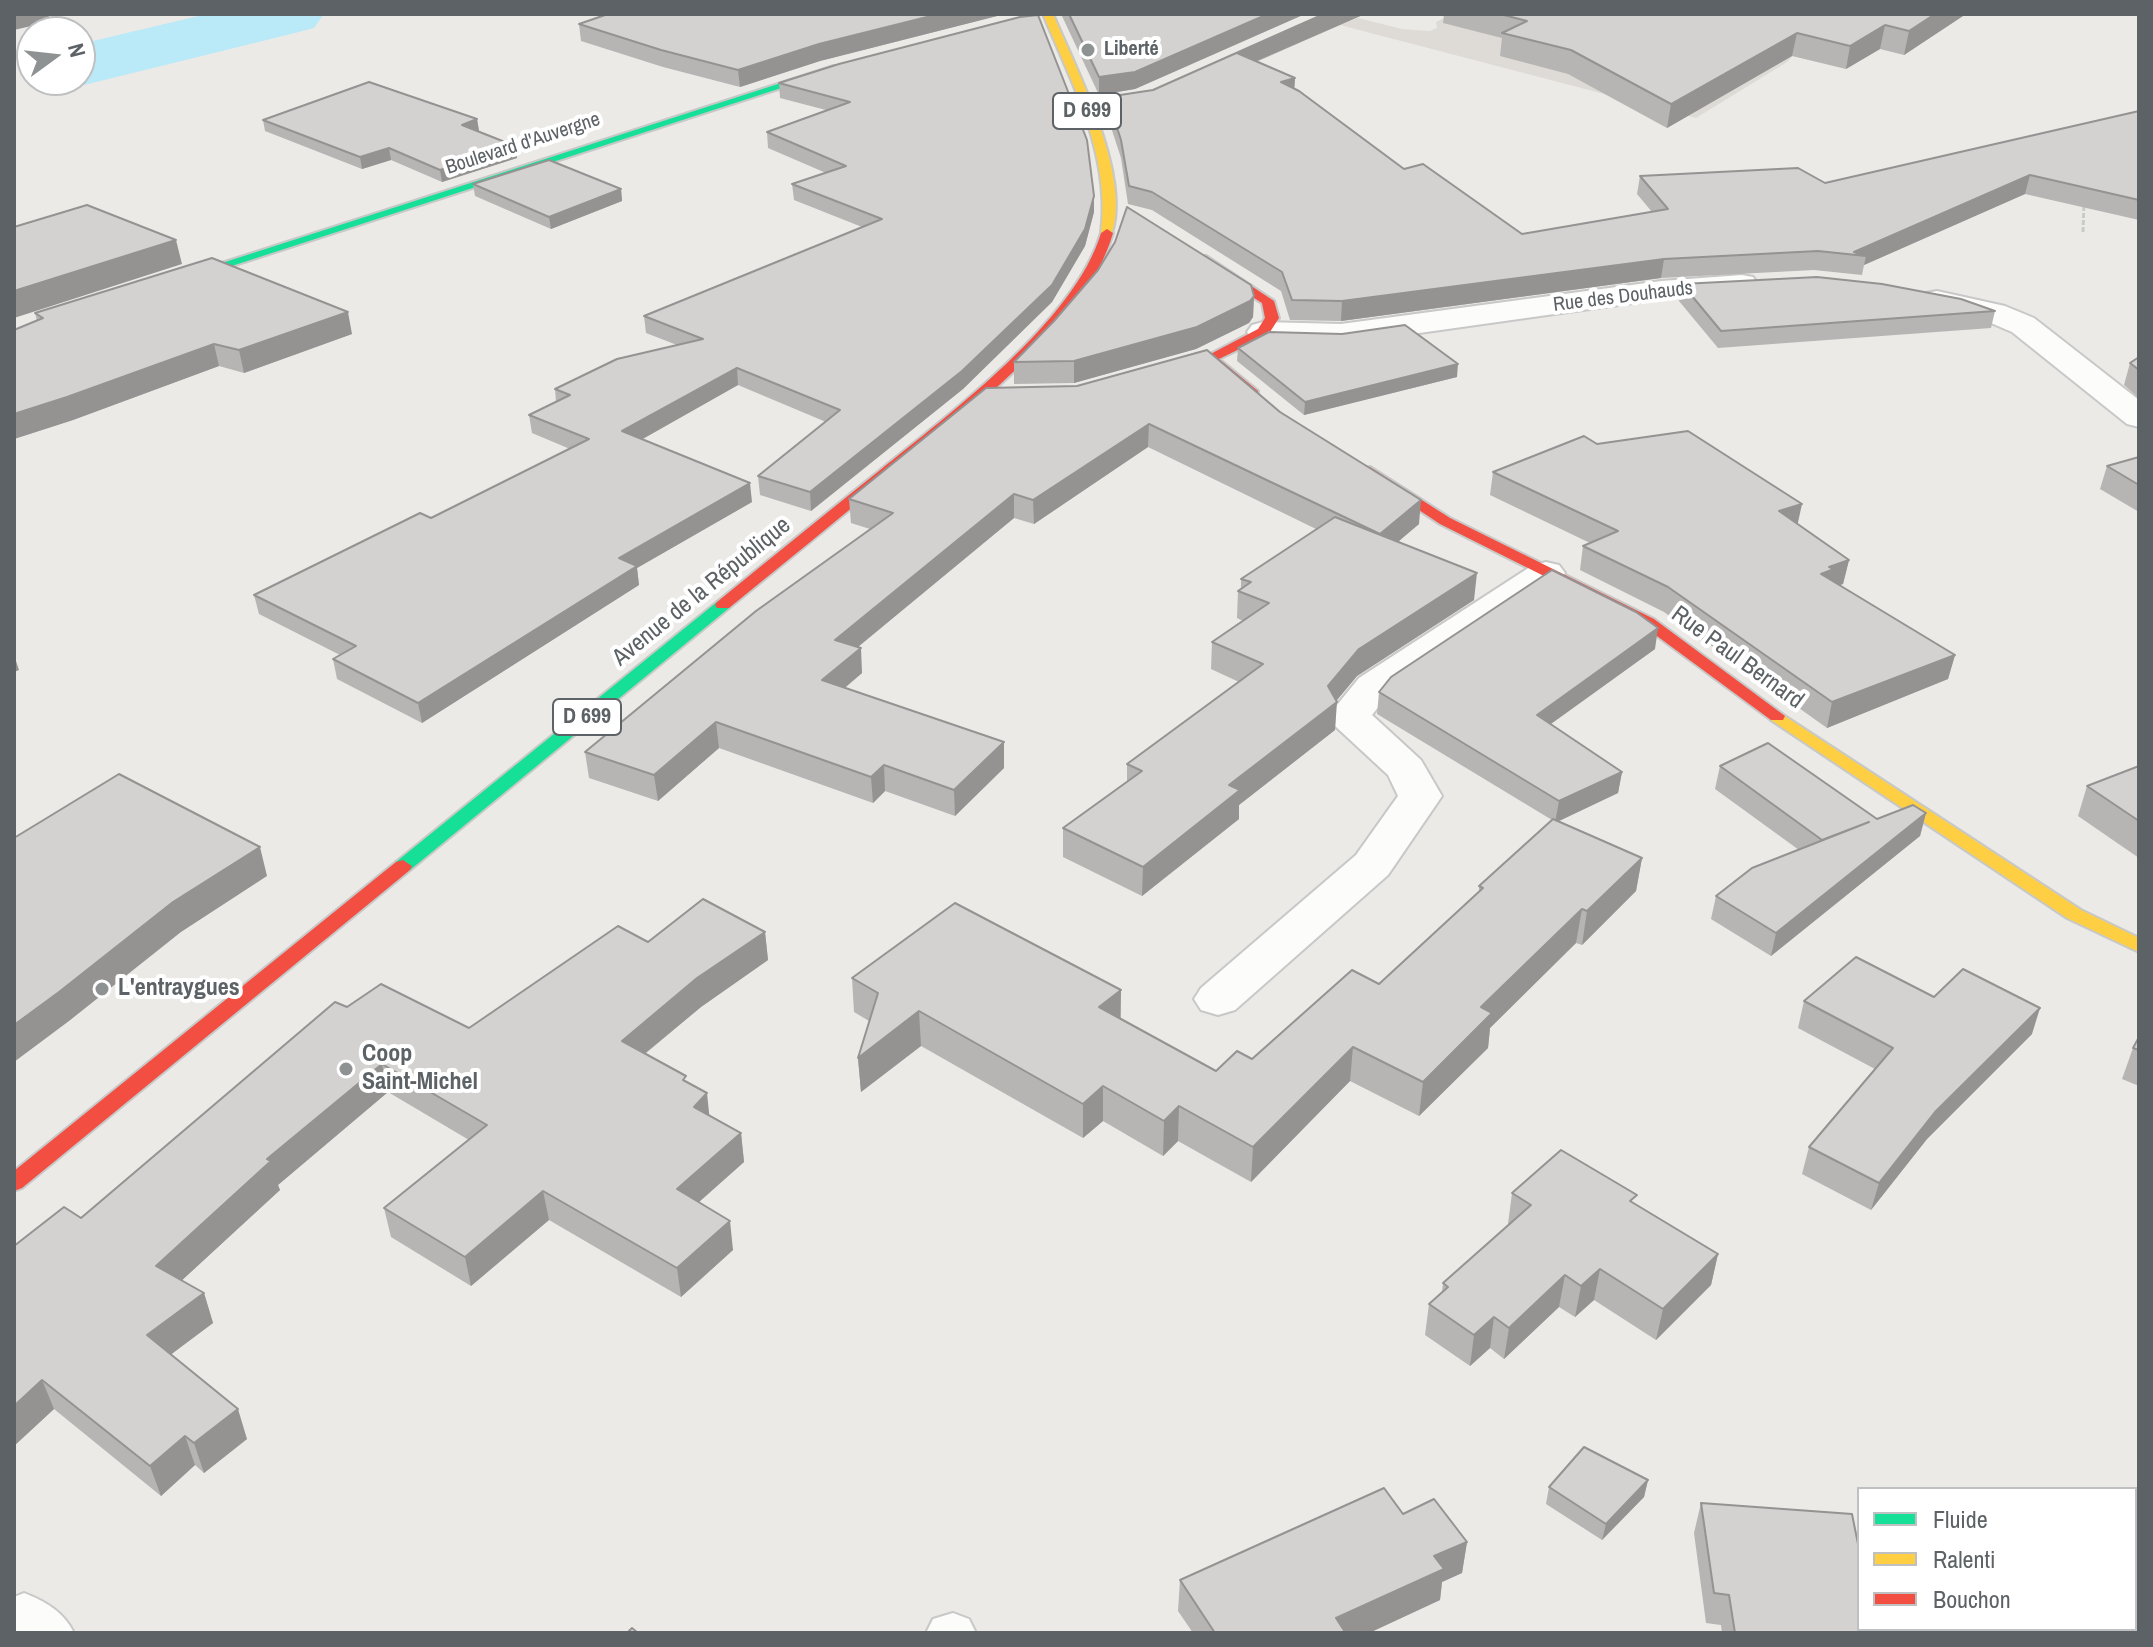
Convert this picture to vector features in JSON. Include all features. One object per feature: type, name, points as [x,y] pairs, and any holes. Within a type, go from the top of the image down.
[{"type":"main road","name":"D 699","points":[[1044,17],[1086,107]]},
{"type":"main road","name":"Boulevard d'Auvergne","points":[[146,289],[859,62]]},
{"type":"main road","name":"Avenue de la République","points":[[14,1183],[977,398],[1067,309],[1119,214],[1104,155],[1086,107]]},
{"type":"main road","points":[[1191,252],[1268,301],[1272,318],[1263,332],[1195,362],[1268,407]]},
{"type":"main road","name":"Rue Paul Bernard","points":[[1350,459],[1445,521],[1648,622],[1822,749],[2074,914],[2139,946]]},
{"type":"street","points":[[1086,107],[1112,104]]},
{"type":"street","name":"Rue des Douhauds","points":[[1263,332],[1341,334],[1661,290],[1769,282]]},
{"type":"street","points":[[1908,294],[1965,305],[2023,325],[2139,417]]},
{"type":"street","points":[[977,398],[1020,397]]},
{"type":"street","points":[[1218,999],[1372,865],[1420,796],[1406,769],[1349,716],[1373,687],[1546,573]]},
{"type":"path","points":[[2083,232],[2082,206],[2090,193]]},
{"type":"shaded area","points":[[1453,14],[1796,52],[1787,62],[1696,118],[1340,25],[1358,18],[1402,29],[1430,31],[1437,28],[1436,22]]},
{"type":"building","points":[[608,14],[939,14],[819,44],[738,70],[579,24]]},
{"type":"building","points":[[1069,14],[1268,14],[1135,72],[1099,77]]},
{"type":"building","points":[[1324,14],[1328,14],[1237,53],[1295,78],[1281,82],[1299,91],[1404,169],[1423,164],[1522,234],[1668,209],[1640,176],[1798,168],[1825,183],[2139,111],[2139,200],[2030,175],[1854,252],[1866,256],[1818,251],[1664,259],[1342,301],[1292,300],[1282,272],[1152,192],[1129,186],[1121,140],[1107,97],[1153,90]]},
{"type":"building","points":[[1500,14],[1935,14],[1909,31],[1885,25],[1850,46],[1797,33],[1671,104],[1571,50],[1502,33],[1527,21]]},
{"type":"building","points":[[1038,15],[1087,140],[1094,196],[1085,229],[1052,285],[962,371],[810,492],[758,476],[840,410],[737,368],[622,431],[750,483],[619,558],[637,566],[418,703],[333,659],[356,646],[254,595],[420,513],[431,518],[589,439],[529,415],[570,395],[555,389],[617,359],[703,339],[644,316],[882,219],[792,184],[846,166],[767,132],[850,102],[779,83],[839,64]]},
{"type":"building","points":[[369,82],[477,119],[462,125],[515,146],[440,170],[389,148],[360,157],[263,120]]},
{"type":"building","points":[[549,160],[621,189],[549,217],[473,184]]},
{"type":"building","points":[[87,205],[176,240],[14,291],[14,227]]},
{"type":"building","points":[[1127,207],[1251,285],[1254,296],[1250,301],[1197,327],[1074,361],[1014,362],[1098,270],[1115,242]]},
{"type":"building","points":[[212,258],[348,312],[239,350],[214,344],[14,414],[14,330],[43,318],[35,313]]},
{"type":"building","points":[[1817,277],[1882,284],[1961,299],[1995,311],[1721,331],[1682,284]]},
{"type":"building","points":[[1405,325],[1458,364],[1305,402],[1238,348],[1269,332],[1342,334]]},
{"type":"building","points":[[1207,350],[1280,412],[1421,500],[1380,534],[1149,424],[1033,500],[1014,494],[835,640],[861,648],[822,680],[1004,742],[954,790],[884,765],[871,777],[716,722],[654,775],[585,752],[756,611],[893,513],[849,499],[986,388],[1077,386]]},
{"type":"building","points":[[2139,357],[2139,370],[2130,363]]},
{"type":"building","points":[[1688,431],[1802,504],[1779,511],[1849,560],[1829,567],[1834,569],[1821,574],[1955,655],[1832,702],[1668,587],[1583,546],[1618,531],[1493,472],[1584,436],[1597,444]]},
{"type":"building","points":[[2139,457],[2139,485],[2107,466]]},
{"type":"building","points":[[1335,517],[1477,573],[1359,649],[1328,686],[1337,702],[1229,785],[1240,790],[1143,867],[1063,828],[1142,771],[1127,764],[1263,664],[1212,642],[1269,603],[1238,591],[1251,582],[1241,579]]},
{"type":"building","points":[[1552,570],[1636,612],[1658,628],[1537,715],[1622,772],[1559,801],[1379,692],[1391,677]]},
{"type":"building","points":[[1768,743],[1877,819],[1913,805],[1926,813],[1776,933],[1716,896],[1752,868],[1869,822],[1822,840],[1720,766]]},
{"type":"building","points":[[2139,766],[2139,821],[2087,786]]},
{"type":"building","points":[[119,774],[260,847],[173,902],[14,1025],[14,838]]},
{"type":"building","points":[[1553,819],[1642,858],[1587,911],[1582,909],[1481,1007],[1492,1013],[1423,1082],[1353,1047],[1253,1147],[1179,1106],[1164,1121],[1103,1086],[1083,1104],[919,1011],[858,1058],[878,993],[852,978],[955,903],[1121,990],[1099,1007],[1216,1071],[1237,1051],[1252,1059],[1352,970],[1379,984]]},
{"type":"building","points":[[703,899],[765,932],[697,978],[622,1041],[686,1076],[683,1080],[707,1093],[694,1107],[741,1133],[677,1189],[730,1221],[677,1268],[543,1191],[465,1257],[384,1208],[487,1125],[382,1064],[267,1159],[271,1161],[156,1266],[204,1293],[147,1335],[238,1409],[194,1443],[185,1436],[150,1466],[42,1380],[14,1406],[14,1246],[64,1207],[81,1218],[335,1002],[347,1007],[381,984],[469,1028],[618,926],[648,942]]},
{"type":"building","points":[[1856,957],[1934,997],[1963,969],[2040,1008],[1935,1112],[1879,1183],[1809,1147],[1893,1048],[1804,1001]]},
{"type":"building","points":[[1561,1150],[1637,1195],[1630,1201],[1718,1254],[1663,1309],[1600,1269],[1581,1286],[1565,1275],[1509,1328],[1494,1317],[1474,1335],[1429,1304],[1448,1287],[1443,1283],[1531,1205],[1512,1193]]},
{"type":"building","points":[[1584,1447],[1648,1480],[1606,1524],[1549,1487]]},
{"type":"building","points":[[1384,1488],[1403,1514],[1434,1499],[1467,1542],[1434,1556],[1444,1569],[1336,1618],[1345,1632],[1215,1633],[1180,1580]]},
{"type":"building","points":[[1701,1503],[1852,1514],[1857,1539],[1857,1631],[1875,1633],[1735,1633],[1729,1595],[1714,1593]]},
{"type":"waterway","points":[[96,61],[291,14]]},
{"type":"traffic: fast","points":[[169,282],[838,68]]},
{"type":"traffic: fast","points":[[403,866],[723,605]]},
{"type":"traffic: slow","points":[[1048,14],[1102,151],[1110,207],[1107,233]]},
{"type":"traffic: slow","points":[[1777,716],[2074,914],[2139,946]]},
{"type":"traffic: jam","points":[[723,605],[977,398],[1067,309],[1103,247],[1107,233]]},
{"type":"traffic: jam","points":[[1202,259],[1268,301],[1272,318],[1263,332],[1210,358],[1253,394]]},
{"type":"traffic: jam","points":[[1370,471],[1445,521],[1648,622],[1777,716]]},
{"type":"traffic: jam","points":[[14,1183],[403,866]]},
{"type":"place","name":"Liberté","points":[[1088,50]]},
{"type":"place","name":"L'entraygues","points":[[102,989]]},
{"type":"place","name":"Coop Saint-Michel","points":[[346,1069]]}]
